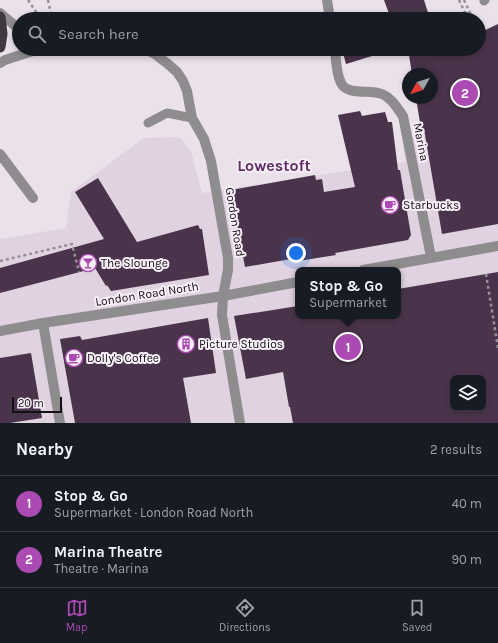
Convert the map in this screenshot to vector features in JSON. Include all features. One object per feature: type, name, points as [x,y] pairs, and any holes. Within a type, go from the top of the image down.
[{"type":"highway","points":[[0,16],[2,34],[0,47]]},
{"type":"street","points":[[328,0],[329,12]]},
{"type":"street","points":[[0,13],[12,23]]},
{"type":"street","points":[[0,62],[18,56]]},
{"type":"street","name":"Gordon Road","points":[[158,56],[177,72],[183,81],[187,91],[192,118],[204,138],[211,161],[228,258],[228,270],[223,296],[222,315],[240,423]]},
{"type":"street","name":"Marina","points":[[336,56],[342,84],[347,89],[382,94],[394,102],[403,116],[431,258]]},
{"type":"street","points":[[0,154],[33,198]]},
{"type":"street","points":[[380,267],[498,246]]},
{"type":"street","name":"London Road North","points":[[0,331],[43,323],[223,296],[295,283]]},
{"type":"street","points":[[43,323],[60,423]]},
{"type":"lane","points":[[148,123],[167,113],[192,118]]},
{"type":"path","points":[[28,0],[36,12]]},
{"type":"path","points":[[48,0],[51,12]]},
{"type":"path","points":[[459,0],[465,12]]},
{"type":"path","points":[[464,0],[470,12]]},
{"type":"path","points":[[0,261],[72,244],[79,272]]},
{"type":"path","points":[[486,274],[498,348]]},
{"type":"shaded area","points":[[498,120],[498,423],[0,423],[0,239],[66,228],[71,192],[144,138],[179,137],[191,151],[202,193],[405,162],[402,139]]},
{"type":"building","points":[[384,0],[424,0],[428,12],[388,12]]},
{"type":"building","points":[[498,24],[498,224],[442,234],[424,129],[421,129],[417,104],[438,104],[438,68],[411,68],[409,56],[486,56],[486,30]]},
{"type":"building","points":[[344,56],[372,56],[346,64]]},
{"type":"building","points":[[360,111],[362,116],[385,112],[388,122],[392,122],[398,170],[400,170],[411,235],[408,240],[335,253],[336,255],[292,262],[291,259],[245,267],[231,190],[315,175],[316,180],[322,179],[324,192],[355,187],[338,115]]},
{"type":"building","points":[[98,178],[137,242],[198,225],[200,229],[202,229],[209,275],[111,291],[107,285],[106,286],[95,268],[0,293],[0,268],[104,239],[75,192]]},
{"type":"building","points":[[498,272],[498,423],[293,423],[283,372],[246,379],[234,316],[295,306],[295,319],[401,319],[401,288]]},
{"type":"building","points":[[208,318],[216,373],[183,378],[191,423],[75,423],[60,339],[80,336],[82,340]]},
{"type":"building","points":[[31,353],[42,418],[0,423],[0,358]]},
{"type":"place","name":"Marina Theatre","points":[[465,93]]},
{"type":"place","name":"Starbucks","points":[[390,205]]},
{"type":"place","name":"The Slounge","points":[[88,263]]},
{"type":"place","name":"Picture Studios","points":[[186,344]]},
{"type":"place","name":"Stop & Go","points":[[348,347]]},
{"type":"place","name":"Dolly's Coffee","points":[[74,358]]},
{"type":"district","name":"Lowestoft","points":[[274,165]]}]
